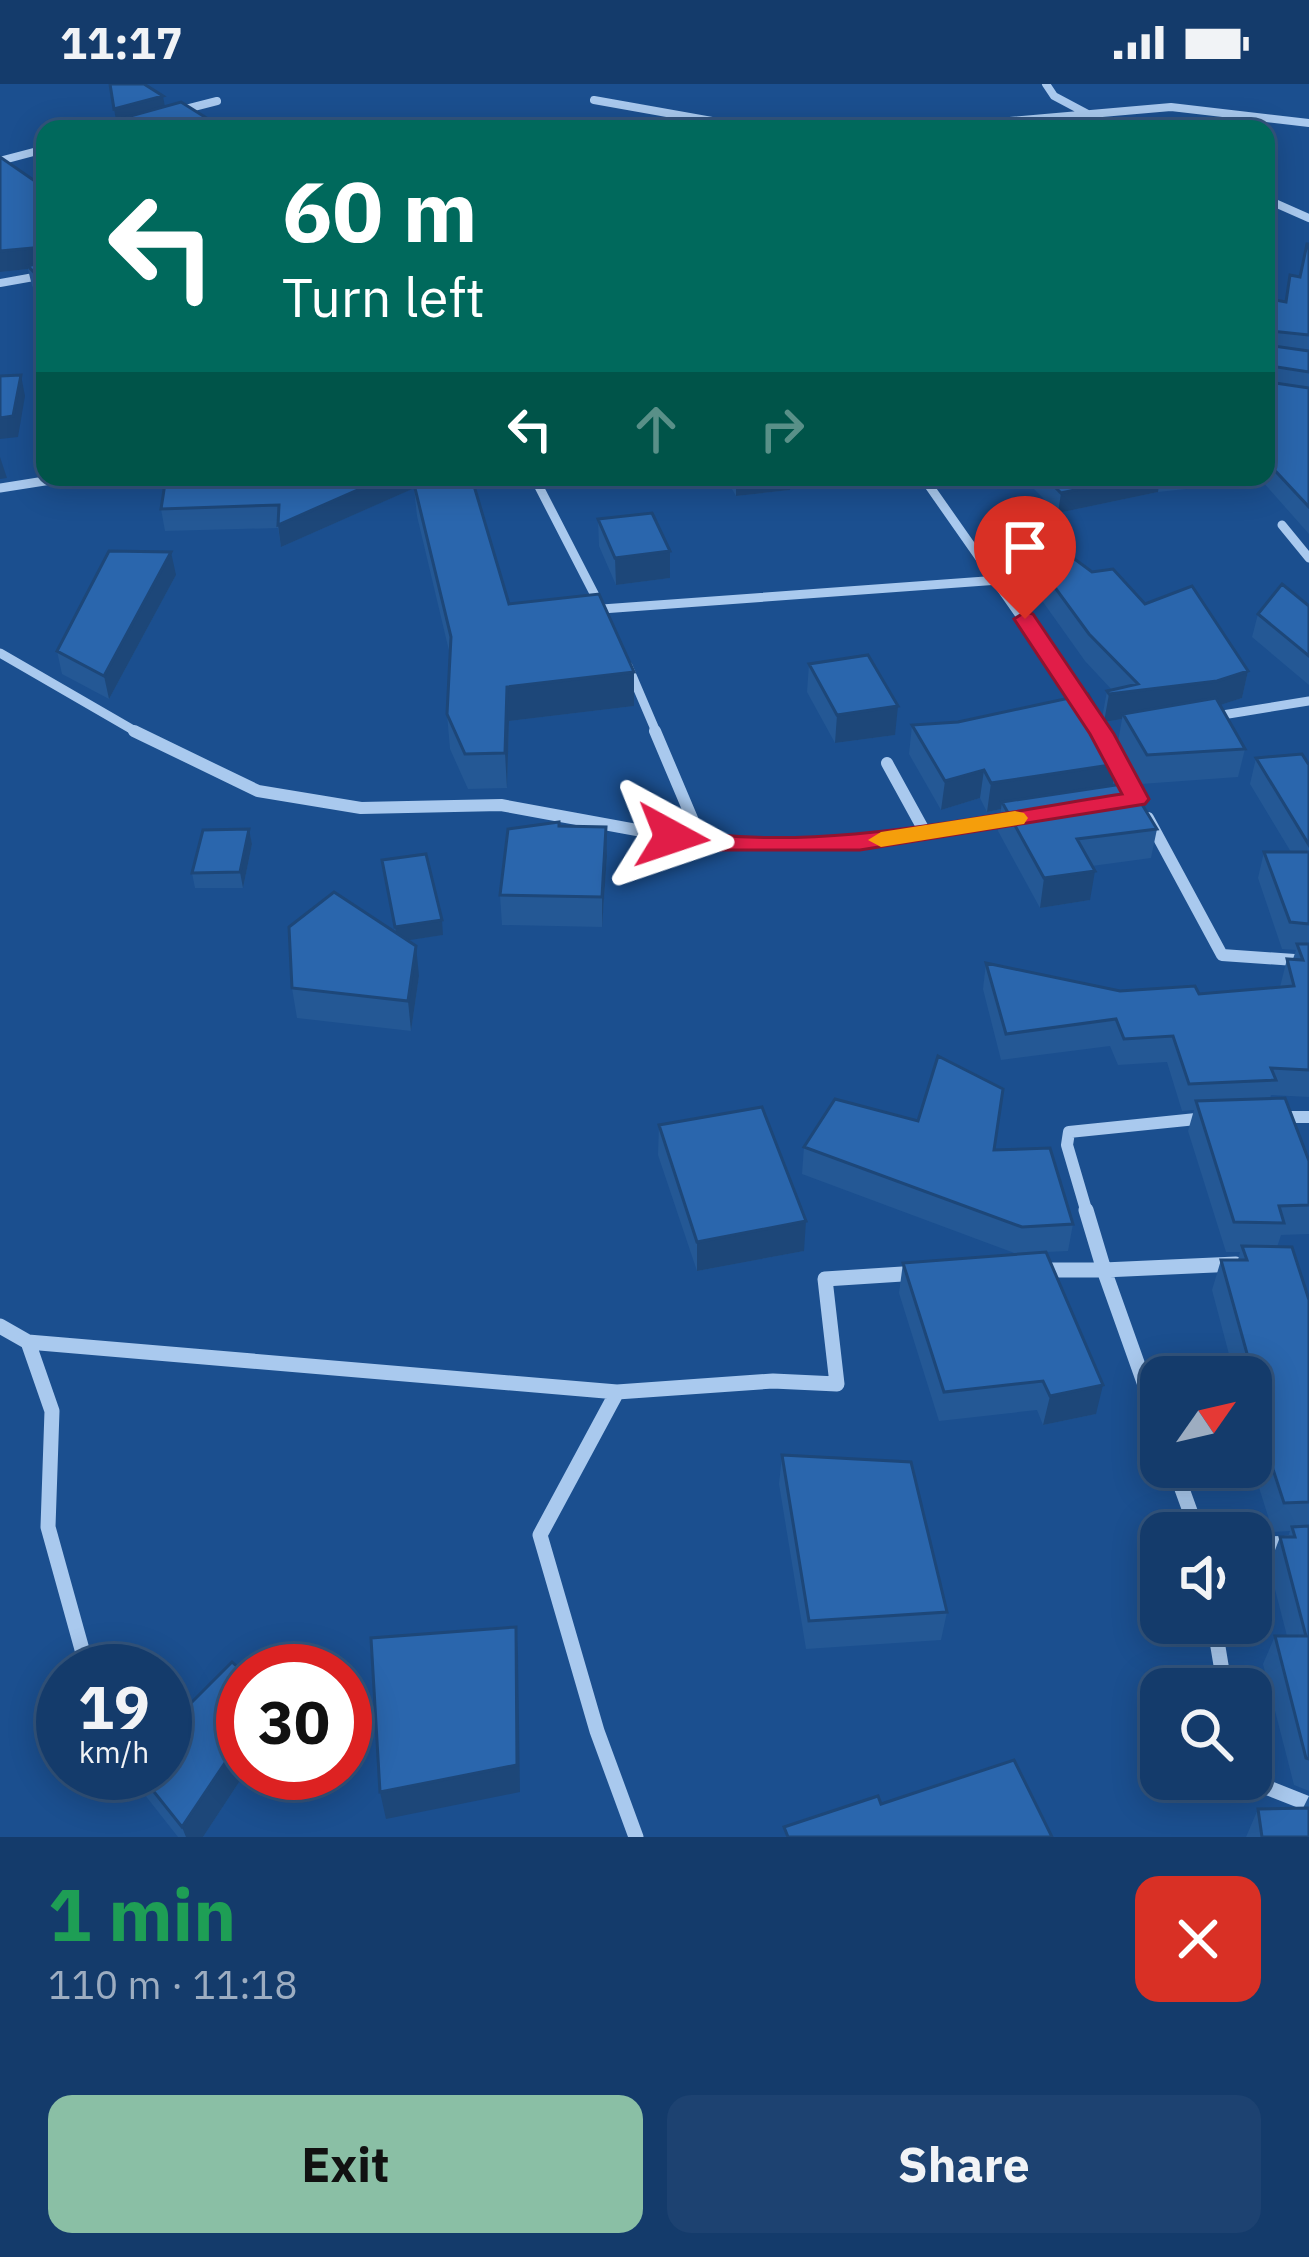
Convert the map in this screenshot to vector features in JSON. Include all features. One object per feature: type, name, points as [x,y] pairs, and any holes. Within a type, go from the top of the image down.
[{"type":"street","points":[[1046,84],[1054,96],[1098,120]]},
{"type":"street","points":[[594,100],[707,120]]},
{"type":"street","points":[[154,118],[217,101]]},
{"type":"street","points":[[1000,120],[1171,107],[1309,123]]},
{"type":"street","points":[[0,161],[36,151]]},
{"type":"street","points":[[1275,203],[1309,218]]},
{"type":"street","points":[[0,283],[36,277]]},
{"type":"street","points":[[0,488],[36,482]]},
{"type":"street","points":[[539,486],[610,628]]},
{"type":"street","points":[[930,486],[1089,715]]},
{"type":"street","points":[[1282,525],[1309,558]]},
{"type":"street","points":[[602,609],[999,580]]},
{"type":"street","points":[[619,647],[702,842]]},
{"type":"street","points":[[0,653],[107,718],[258,790],[361,808],[501,806],[702,842],[860,842],[1023,817]]},
{"type":"street","points":[[1189,721],[1309,701]]},
{"type":"street","points":[[1102,734],[1222,955],[1309,961]]},
{"type":"street","points":[[887,763],[926,834]]},
{"type":"street","points":[[1114,802],[1137,799]]},
{"type":"street","points":[[1262,1117],[1309,1117]]},
{"type":"street","points":[[1140,1371],[1066,1144],[1069,1132],[1214,1118]]},
{"type":"street","points":[[1016,1270],[1263,1264]]},
{"type":"street","points":[[0,1327],[28,1342],[617,1392],[773,1381],[837,1384],[825,1279],[930,1272]]},
{"type":"street","points":[[28,1342],[52,1412],[47,1527],[80,1644]]},
{"type":"street","points":[[617,1392],[540,1535],[597,1731],[636,1837]]},
{"type":"street","points":[[1272,1544],[1309,1543]]},
{"type":"street","points":[[1272,1789],[1309,1804]]},
{"type":"building","points":[[110,84],[144,84],[163,96],[114,109]]},
{"type":"building","points":[[181,102],[210,120],[116,120]]},
{"type":"building","points":[[0,157],[36,182],[36,248],[0,251]]},
{"type":"building","points":[[1309,244],[1309,335],[1275,331],[1275,300],[1286,302],[1290,275],[1300,277]]},
{"type":"building","points":[[1275,346],[1309,351],[1309,372],[1275,367]]},
{"type":"building","points":[[21,375],[13,416],[0,418],[0,376]]},
{"type":"building","points":[[1275,383],[1309,388],[1309,507],[1275,471]]},
{"type":"building","points":[[165,486],[367,486],[278,525],[279,505],[161,509]]},
{"type":"building","points":[[414,486],[474,486],[509,604],[599,594],[634,672],[507,687],[505,753],[465,754],[447,714],[451,637]]},
{"type":"building","points":[[1054,486],[1093,486],[1061,493]]},
{"type":"building","points":[[652,513],[670,551],[615,558],[598,519]]},
{"type":"building","points":[[1015,515],[1092,572],[1113,569],[1145,604],[1192,586],[1248,671],[1217,681],[1109,694],[1107,691],[1138,684],[1089,634],[1007,522]]},
{"type":"building","points":[[109,551],[171,552],[104,676],[57,651]]},
{"type":"building","points":[[1282,584],[1309,606],[1309,656],[1258,614]]},
{"type":"building","points":[[868,655],[898,706],[837,715],[809,664]]},
{"type":"building","points":[[1088,694],[1123,757],[1113,757],[1117,764],[991,783],[984,770],[945,781],[912,725],[958,722]]},
{"type":"building","points":[[1216,698],[1245,749],[1147,755],[1123,714]]},
{"type":"building","points":[[1302,754],[1309,765],[1309,845],[1256,758]]},
{"type":"building","points":[[1129,783],[1157,829],[1077,839],[1095,871],[1044,878],[1002,802]]},
{"type":"building","points":[[559,822],[559,826],[606,827],[602,897],[500,895],[508,829]]},
{"type":"building","points":[[249,829],[240,872],[192,873],[203,830]]},
{"type":"building","points":[[1264,852],[1309,852],[1309,924],[1290,922]]},
{"type":"building","points":[[426,854],[442,920],[395,927],[382,860]]},
{"type":"building","points":[[334,892],[416,946],[408,1001],[292,988],[289,927]]},
{"type":"building","points":[[1297,944],[1309,944],[1309,1070],[1271,1068],[1276,1080],[1189,1084],[1173,1036],[1124,1039],[1116,1019],[1006,1034],[986,963],[1120,991],[1195,986],[1199,994],[1294,986],[1287,959],[1303,960]]},
{"type":"building","points":[[938,1056],[1003,1089],[994,1150],[1050,1148],[1073,1224],[1022,1227],[804,1147],[835,1099],[918,1121]]},
{"type":"building","points":[[1285,1098],[1309,1161],[1309,1205],[1279,1206],[1284,1223],[1234,1222],[1196,1101]]},
{"type":"building","points":[[762,1107],[806,1221],[697,1242],[659,1125]]},
{"type":"building","points":[[1242,1246],[1292,1247],[1309,1300],[1309,1502],[1284,1503],[1272,1466],[1272,1356],[1248,1356],[1221,1260],[1247,1260]]},
{"type":"building","points":[[1046,1252],[1103,1385],[1050,1396],[1043,1381],[944,1392],[903,1263]]},
{"type":"building","points":[[782,1455],[911,1462],[947,1612],[809,1621]]},
{"type":"building","points":[[1309,1526],[1309,1759],[1275,1636],[1306,1636],[1280,1537],[1295,1537],[1292,1527]]},
{"type":"building","points":[[516,1627],[517,1765],[380,1792],[371,1638]]},
{"type":"building","points":[[216,1678],[216,1776],[182,1827],[160,1800],[192,1800],[192,1702]]},
{"type":"building","points":[[1014,1760],[1052,1837],[788,1837],[784,1827],[878,1796],[881,1804]]},
{"type":"building","points":[[1309,1808],[1309,1837],[1262,1837],[1258,1809]]},
{"type":"slow traffic","points":[[881,840],[1015,818]]},
{"type":"route","points":[[672,837],[702,842],[860,842],[1137,799],[1102,734],[1025,619]]}]
